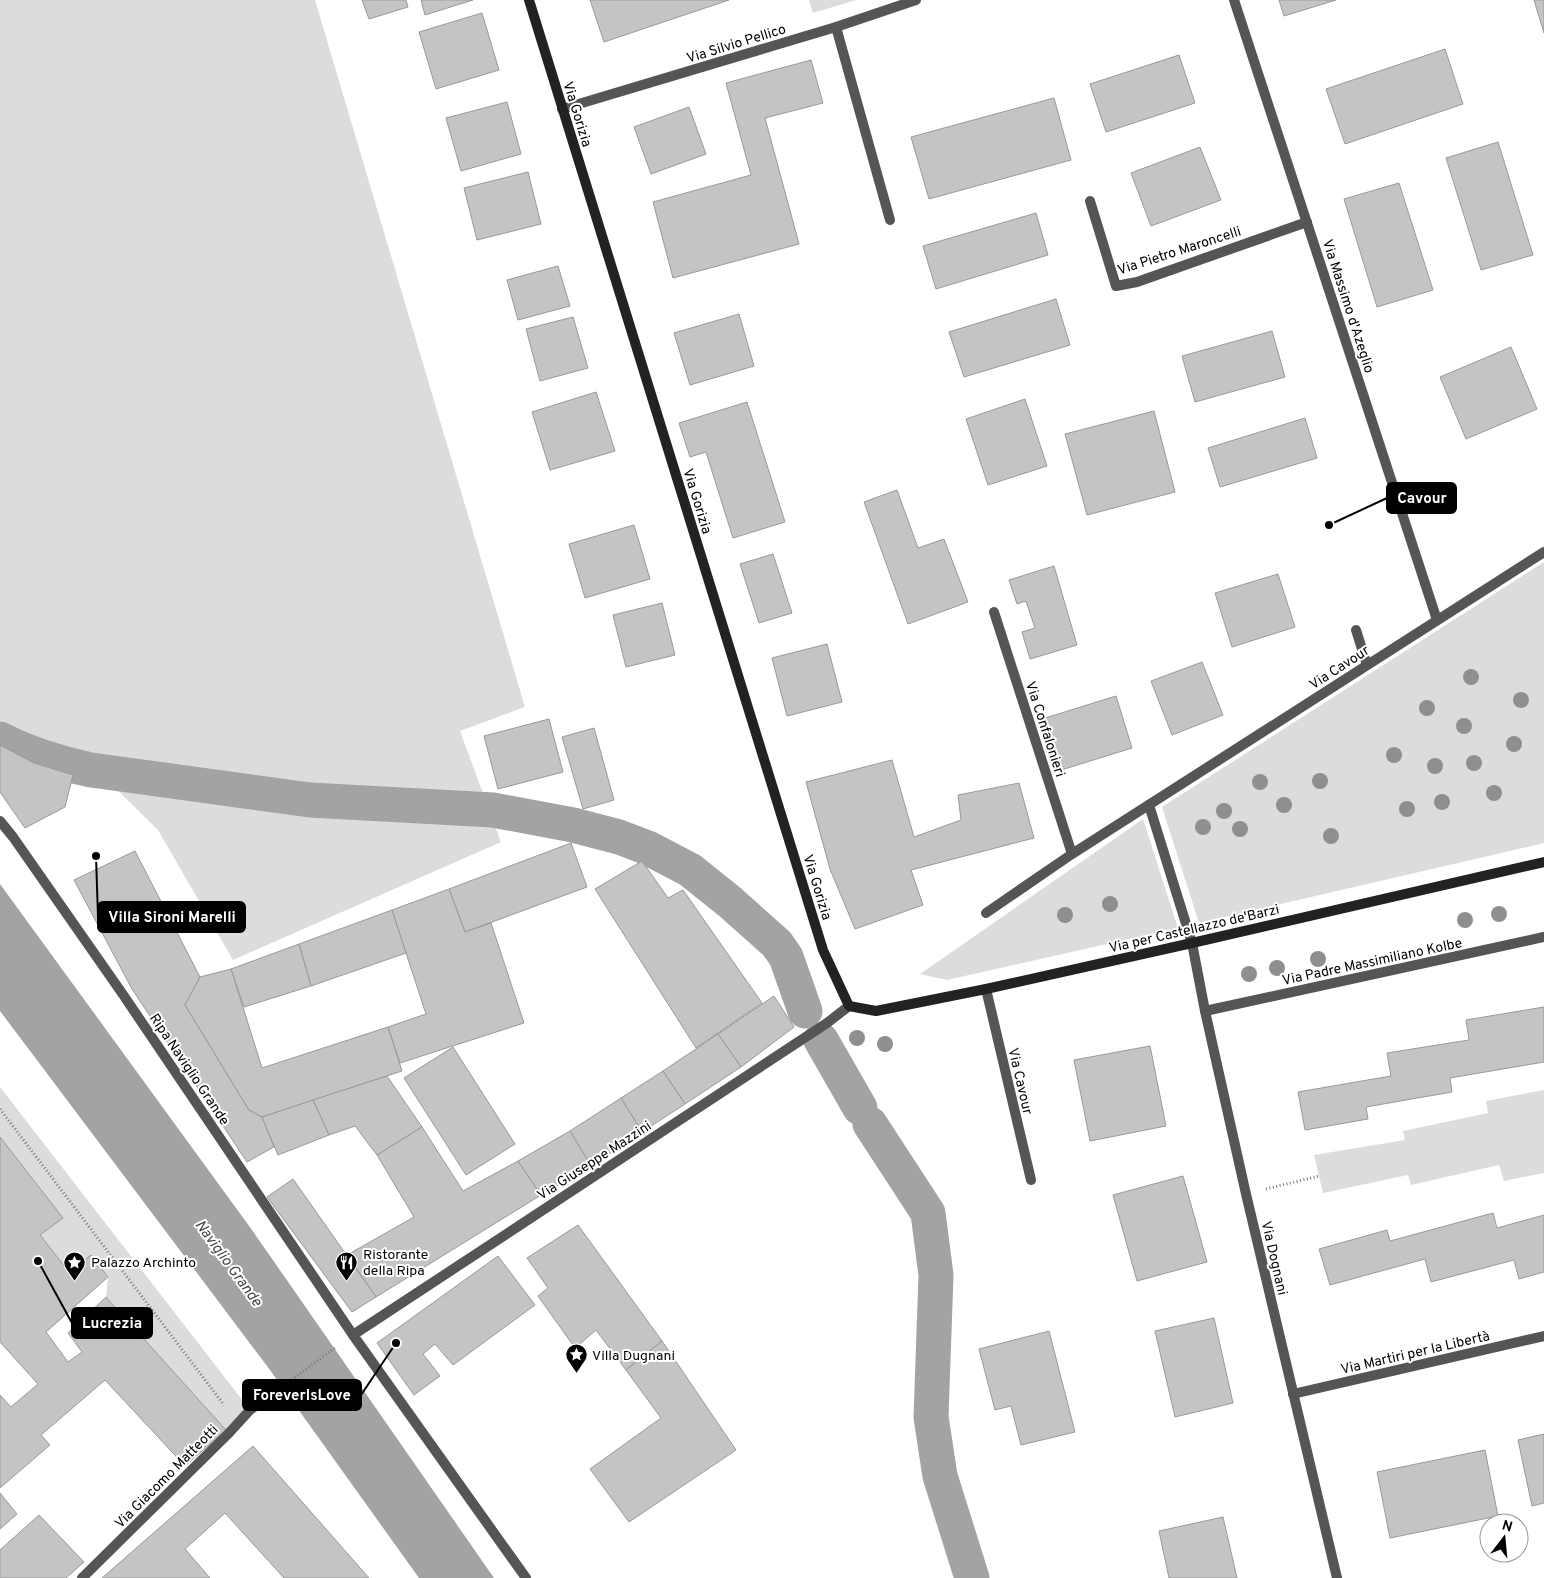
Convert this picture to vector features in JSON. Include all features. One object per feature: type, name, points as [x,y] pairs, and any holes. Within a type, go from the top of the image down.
[{"type":"street","name":"Via Gorizia","points":[[529,0],[820,940],[849,1006]]},
{"type":"street","name":"Via Silvio Pellico","points":[[562,109],[836,27],[916,0]]},
{"type":"street","name":"Via Massimo d'Azeglio","points":[[1234,0],[1437,620]]},
{"type":"street","points":[[836,27],[890,220]]},
{"type":"street","name":"Via Pietro Maroncelli","points":[[1090,201],[1116,286],[1137,282],[1307,222]]},
{"type":"street","name":"Via Cavour","points":[[986,913],[1072,854],[1544,552]]},
{"type":"street","name":"Via Confalonieri","points":[[994,612],[1072,854]]},
{"type":"street","points":[[1356,630],[1367,665]]},
{"type":"street","points":[[1149,805],[1192,943]]},
{"type":"street","name":"Ripa Naviglio Grande","points":[[0,821],[124,996],[353,1335],[526,1578]]},
{"type":"street","name":"Via per Castellazzo de'Barzi","points":[[849,1006],[876,1011],[986,989],[1544,862]]},
{"type":"street","name":"Via Padre Massimiliano Kolbe","points":[[1205,1011],[1544,937]]},
{"type":"street","name":"Via Dognani","points":[[1192,943],[1205,1011],[1246,1194],[1337,1578]]},
{"type":"street","name":"Via Cavour","points":[[986,989],[1031,1180]]},
{"type":"street","name":"Via Giuseppe Mazzini","points":[[353,1335],[827,1024],[849,1006]]},
{"type":"street","name":"Via Martiri per la Libertà","points":[[1293,1394],[1544,1336]]},
{"type":"street","name":"Via Giacomo Matteotti","points":[[82,1578],[250,1410],[271,1395]]},
{"type":"path","points":[[0,1109],[238,1424]]},
{"type":"path","points":[[1246,1194],[1319,1176]]},
{"type":"path","points":[[301,1374],[338,1346]]},
{"type":"shaded area","points":[[0,0],[315,0],[525,707],[460,731],[501,842],[233,960],[158,830],[101,774],[0,721]]},
{"type":"shaded area","points":[[809,0],[856,0],[813,13]]},
{"type":"shaded area","points":[[1544,562],[1544,843],[1199,923],[1162,807]]},
{"type":"shaded area","points":[[1143,819],[1178,928],[947,980],[920,974]]},
{"type":"shaded area","points":[[0,1087],[250,1410],[226,1430],[106,1297],[108,1277],[91,1255],[69,1272],[40,1235],[63,1218],[0,1137]]},
{"type":"shaded area","points":[[1544,1090],[1544,1173],[1504,1181],[1499,1165],[1411,1185],[1408,1175],[1323,1193],[1314,1155],[1405,1140],[1403,1131],[1488,1113],[1486,1101]]},
{"type":"water","name":"Naviglio Grande","points":[[0,884],[252,1230],[494,1578],[419,1578],[270,1370],[0,1011]]},
{"type":"building","points":[[362,0],[406,0],[408,7],[369,19]]},
{"type":"building","points":[[421,0],[473,0],[425,15]]},
{"type":"building","points":[[590,0],[729,0],[604,42]]},
{"type":"building","points":[[1279,0],[1336,0],[1284,16]]},
{"type":"building","points":[[1534,0],[1544,0],[1544,33]]},
{"type":"building","points":[[482,13],[499,70],[436,89],[419,32]]},
{"type":"building","points":[[1445,49],[1463,104],[1345,144],[1326,89]]},
{"type":"building","points":[[1179,55],[1195,103],[1106,132],[1090,84]]},
{"type":"building","points":[[811,60],[823,103],[765,118],[799,244],[673,278],[653,202],[751,175],[726,83]]},
{"type":"building","points":[[1054,98],[1071,160],[929,199],[911,137]]},
{"type":"building","points":[[507,102],[521,154],[461,171],[446,118]]},
{"type":"building","points":[[689,107],[706,154],[651,174],[634,127]]},
{"type":"building","points":[[1498,142],[1533,255],[1481,270],[1446,158]]},
{"type":"building","points":[[1200,147],[1221,200],[1151,226],[1131,173]]},
{"type":"building","points":[[528,172],[541,224],[477,240],[464,188]]},
{"type":"building","points":[[1399,183],[1433,290],[1377,307],[1344,199]]},
{"type":"building","points":[[1036,213],[1048,255],[936,289],[923,246]]},
{"type":"building","points":[[558,266],[570,306],[518,320],[507,280]]},
{"type":"building","points":[[1056,299],[1070,345],[964,377],[949,332]]},
{"type":"building","points":[[739,314],[754,366],[690,385],[674,333]]},
{"type":"building","points":[[573,317],[588,368],[540,381],[526,329]]},
{"type":"building","points":[[1272,331],[1285,377],[1195,402],[1182,356]]},
{"type":"building","points":[[1511,347],[1537,409],[1466,439],[1440,377]]},
{"type":"building","points":[[596,392],[615,451],[550,470],[532,412]]},
{"type":"building","points":[[1025,399],[1047,466],[988,485],[966,419]]},
{"type":"building","points":[[747,402],[785,522],[733,538],[706,452],[690,457],[679,423]]},
{"type":"building","points":[[1154,411],[1175,492],[1087,515],[1065,434]]},
{"type":"building","points":[[1305,418],[1317,458],[1220,487],[1208,448]]},
{"type":"building","points":[[897,490],[918,548],[944,539],[968,602],[908,624],[864,502]]},
{"type":"building","points":[[634,525],[650,579],[585,598],[569,544]]},
{"type":"building","points":[[773,554],[792,613],[759,623],[740,564]]},
{"type":"building","points":[[1054,566],[1077,645],[1030,659],[1022,632],[1035,628],[1026,601],[1017,604],[1009,580]]},
{"type":"building","points":[[1278,574],[1295,627],[1232,647],[1215,593]]},
{"type":"building","points":[[662,603],[675,655],[626,667],[613,615]]},
{"type":"building","points":[[827,644],[842,702],[787,716],[772,658]]},
{"type":"building","points":[[1202,662],[1223,715],[1172,735],[1151,681]]},
{"type":"building","points":[[1116,696],[1132,748],[1058,771],[1042,719]]},
{"type":"building","points":[[549,719],[563,772],[498,789],[484,736]]},
{"type":"building","points":[[594,728],[614,800],[583,809],[562,737]]},
{"type":"building","points":[[0,745],[34,763],[73,775],[65,807],[25,828],[0,792]]},
{"type":"building","points":[[892,760],[914,837],[961,820],[958,795],[1019,783],[1034,838],[911,870],[923,905],[855,929],[830,869],[806,782]]},
{"type":"building","points":[[571,843],[587,887],[465,932],[449,889]]},
{"type":"building","points":[[135,851],[200,977],[185,1005],[249,1110],[262,1117],[274,1147],[247,1162],[132,989],[74,880]]},
{"type":"building","points":[[642,861],[668,898],[683,890],[762,1003],[696,1048],[595,889]]},
{"type":"building","points":[[449,889],[465,932],[491,923],[524,1023],[400,1063],[388,1027],[426,1014],[392,910]]},
{"type":"building","points":[[392,910],[406,953],[311,986],[299,944]]},
{"type":"building","points":[[299,944],[311,986],[244,1007],[231,969]]},
{"type":"building","points":[[231,969],[262,1068],[388,1027],[402,1071],[262,1117],[249,1110],[185,1005],[200,977]]},
{"type":"building","points":[[774,996],[794,1027],[741,1067],[718,1034]]},
{"type":"building","points":[[1544,1007],[1544,1062],[1450,1078],[1452,1092],[1366,1107],[1368,1119],[1305,1130],[1298,1092],[1391,1076],[1387,1053],[1469,1040],[1466,1020]]},
{"type":"building","points":[[718,1034],[741,1067],[685,1104],[663,1071]]},
{"type":"building","points":[[1150,1046],[1166,1126],[1090,1141],[1074,1060]]},
{"type":"building","points":[[453,1047],[515,1144],[466,1175],[404,1078]]},
{"type":"building","points":[[663,1071],[685,1104],[642,1132],[621,1098]]},
{"type":"building","points":[[387,1076],[422,1127],[377,1155],[355,1126],[329,1135],[313,1100]]},
{"type":"building","points":[[621,1098],[642,1132],[591,1166],[570,1131]]},
{"type":"building","points":[[313,1100],[329,1135],[278,1155],[262,1117]]},
{"type":"building","points":[[422,1127],[463,1191],[518,1161],[541,1195],[376,1297],[347,1255],[414,1217],[377,1155]]},
{"type":"building","points":[[570,1131],[591,1166],[541,1195],[518,1161]]},
{"type":"building","points":[[0,1137],[63,1218],[40,1235],[69,1272],[91,1255],[108,1277],[46,1332],[68,1362],[82,1352],[68,1333],[106,1297],[226,1430],[185,1466],[105,1380],[41,1435],[50,1445],[0,1488],[0,1395],[11,1407],[38,1384],[0,1342]]},
{"type":"building","points":[[1183,1176],[1207,1262],[1137,1281],[1113,1195]]},
{"type":"building","points":[[293,1179],[376,1297],[352,1312],[267,1197]]},
{"type":"building","points":[[1493,1213],[1497,1228],[1544,1215],[1544,1272],[1519,1279],[1514,1260],[1431,1282],[1425,1259],[1330,1285],[1319,1249],[1387,1230],[1390,1241]]},
{"type":"building","points":[[578,1225],[662,1341],[626,1370],[596,1330],[575,1348],[538,1296],[548,1288],[527,1258]]},
{"type":"building","points":[[498,1256],[535,1305],[453,1365],[435,1344],[423,1354],[440,1376],[414,1395],[377,1343]]},
{"type":"building","points":[[1214,1318],[1233,1403],[1175,1417],[1155,1331]]},
{"type":"building","points":[[1049,1331],[1075,1432],[1021,1445],[1011,1406],[995,1410],[979,1349]]},
{"type":"building","points":[[662,1341],[736,1450],[629,1522],[590,1469],[661,1418],[626,1370]]},
{"type":"building","points":[[1544,1434],[1544,1503],[1532,1506],[1518,1440]]},
{"type":"building","points":[[253,1446],[369,1578],[284,1578],[225,1513],[185,1549],[210,1578],[102,1578]]},
{"type":"building","points":[[1485,1450],[1497,1513],[1479,1513],[1479,1520],[1390,1538],[1377,1472]]},
{"type":"building","points":[[0,1493],[17,1514],[0,1529]]},
{"type":"building","points":[[39,1515],[84,1562],[66,1578],[0,1578],[0,1550]]},
{"type":"building","points":[[1223,1517],[1237,1578],[1169,1578],[1159,1531]]},
{"type":"waterway","points":[[0,739],[44,758],[91,770],[310,800],[493,810],[573,825],[619,837],[648,848],[690,870],[730,902],[777,944],[786,957],[805,1011]]},
{"type":"waterway","points":[[821,1040],[860,1108]]},
{"type":"waterway","points":[[870,1124],[928,1213],[936,1275],[931,1417],[940,1476],[972,1578]]},
{"type":"place","name":"Cavour","points":[[1329,525]]},
{"type":"place","name":"Villa Sironi Marelli","points":[[96,856]]},
{"type":"place","name":"Lucrezia","points":[[38,1261]]},
{"type":"place","name":"Palazzo Archinto","points":[[75,1281]]},
{"type":"place","name":"Ristorante della Ripa","points":[[347,1281]]},
{"type":"place","name":"ForeverIsLove","points":[[396,1343]]},
{"type":"place","name":"Villa Dugnani","points":[[576,1374]]}]
